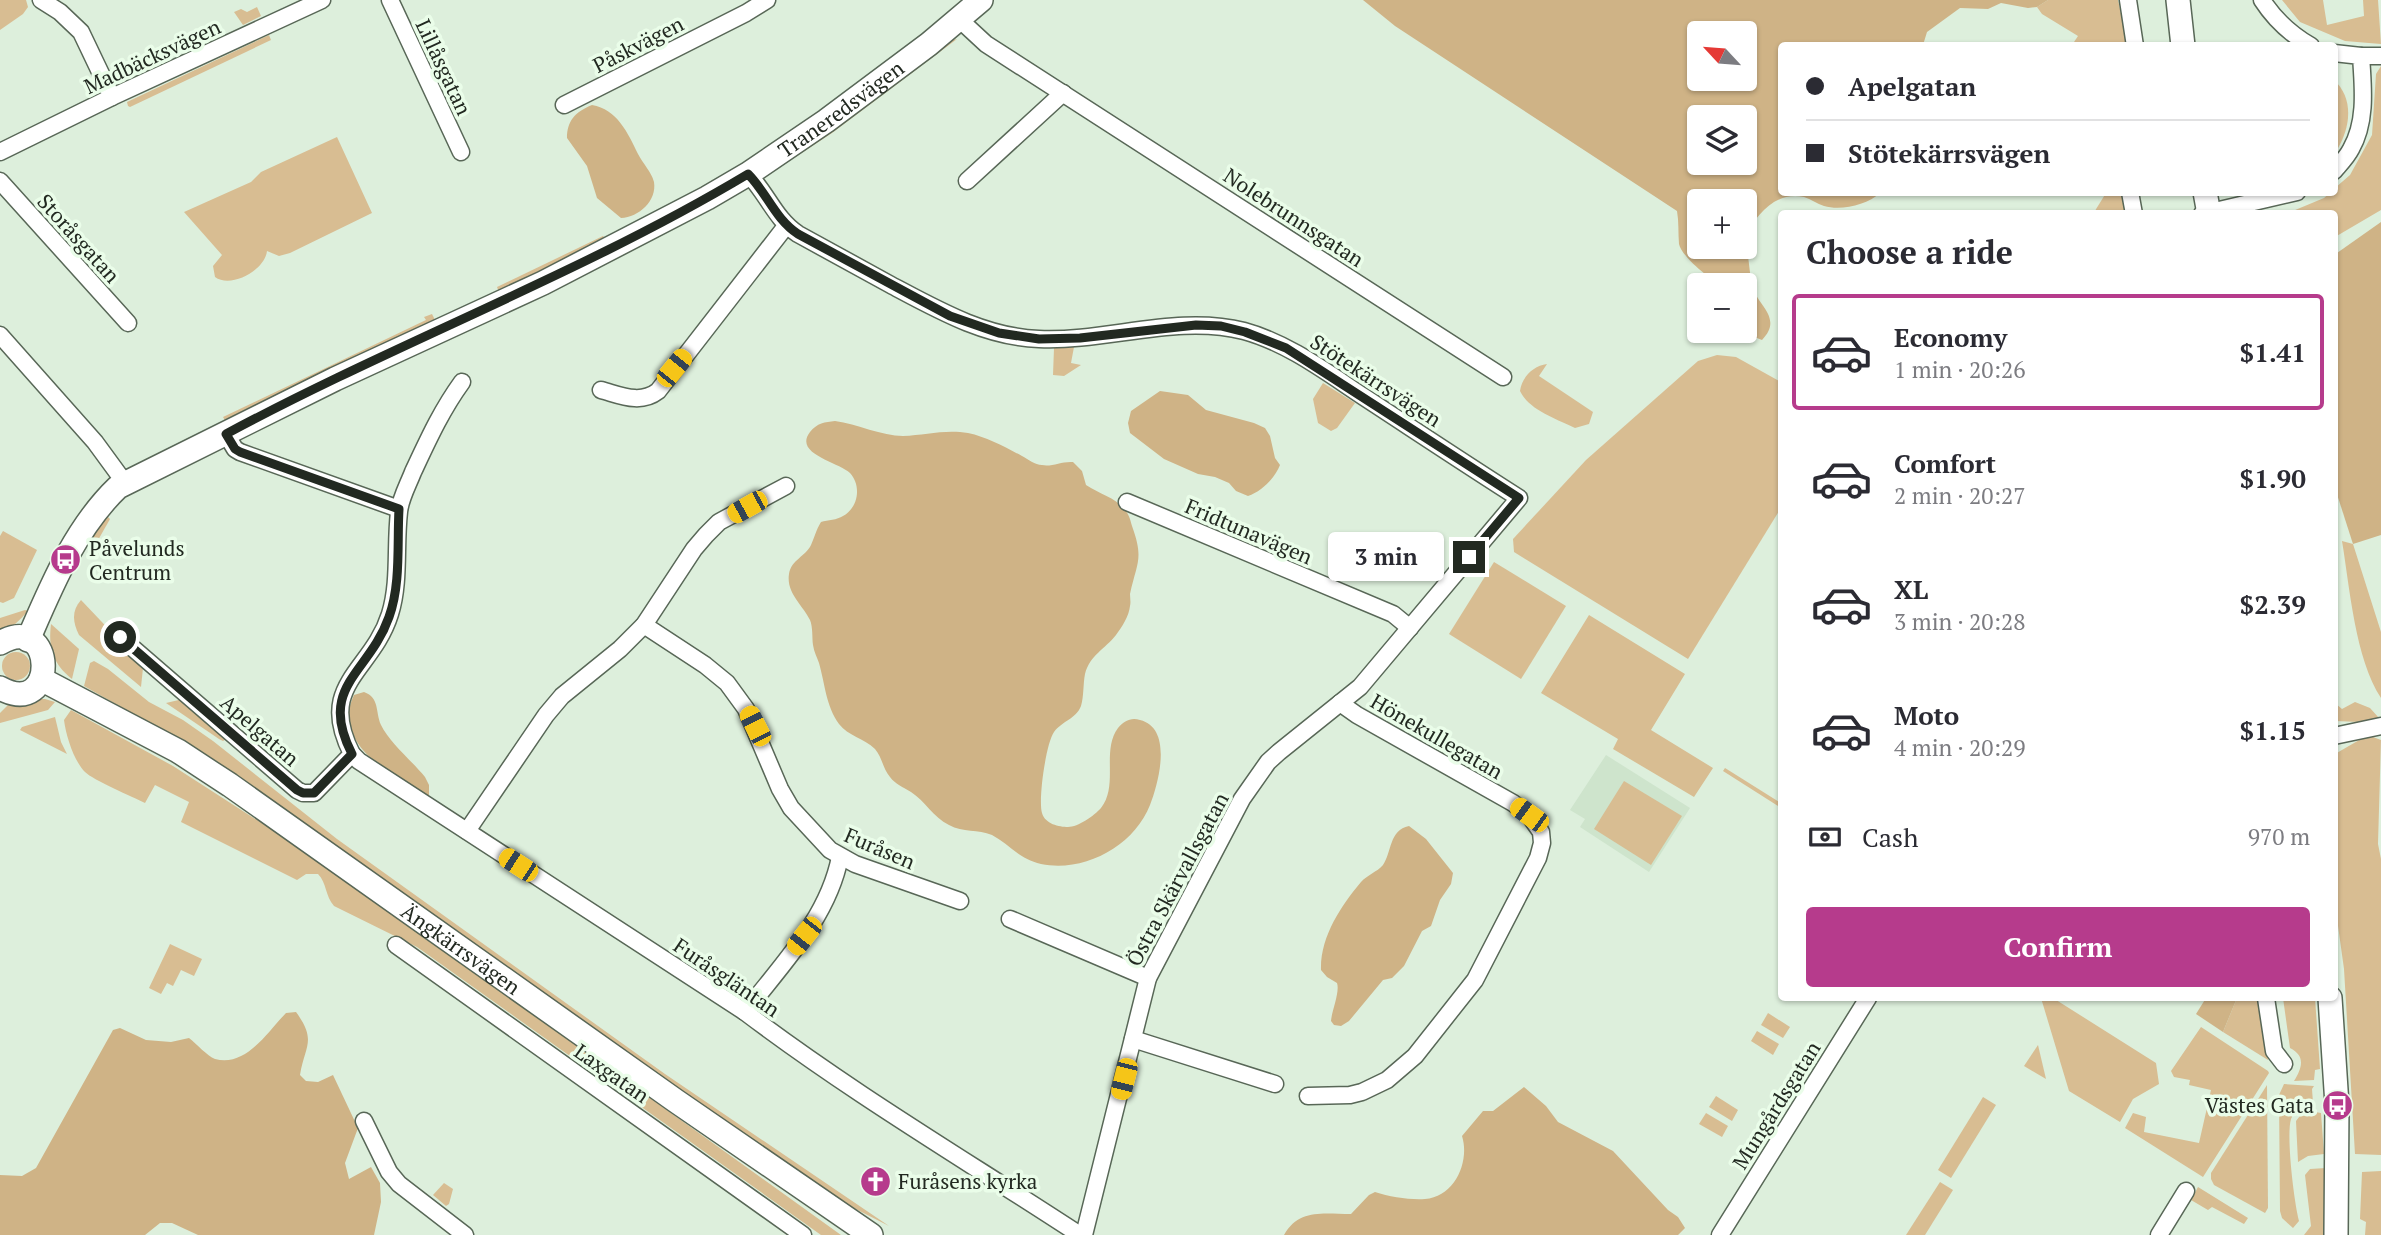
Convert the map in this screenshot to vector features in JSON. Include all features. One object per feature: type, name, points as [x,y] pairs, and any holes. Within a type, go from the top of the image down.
[{"type":"street","points":[[41,0],[60,12],[80,32],[112,97]]},
{"type":"street","name":"Madbäcksvägen","points":[[0,152],[322,0]]},
{"type":"street","name":"Lillåsgatan","points":[[390,0],[461,152]]},
{"type":"street","name":"Påskvägen","points":[[564,105],[742,7],[767,0]]},
{"type":"street","name":"Traneredsvägen","points":[[28,639],[74,545],[96,511],[125,483],[335,379],[673,218],[748,174],[884,79],[981,0]]},
{"type":"street","points":[[2128,0],[2134,42]]},
{"type":"street","points":[[2178,0],[2183,42]]},
{"type":"street","points":[[2262,0],[2272,16],[2305,42]]},
{"type":"street","name":"Nolebrunnsgatan","points":[[959,19],[986,44],[1503,377]]},
{"type":"street","points":[[2338,54],[2381,56]]},
{"type":"street","points":[[2338,167],[2351,149],[2359,129],[2363,107],[2361,57]]},
{"type":"street","points":[[967,181],[1063,93]]},
{"type":"street","name":"Stötekärrsvägen","points":[[748,174],[760,185],[786,226],[934,307],[975,326],[1039,339],[1196,325],[1221,326],[1267,340],[1301,356],[1519,498],[1410,628]]},
{"type":"street","name":"Storåsgatan","points":[[0,181],[128,323]]},
{"type":"street","points":[[2206,208],[2274,196]]},
{"type":"street","points":[[601,390],[633,399],[644,398],[658,391],[786,226]]},
{"type":"street","points":[[0,335],[95,442],[125,483]]},
{"type":"street","points":[[352,754],[342,729],[340,702],[351,678],[376,645],[389,617],[394,599],[399,509],[428,437],[461,382]]},
{"type":"street","points":[[226,434],[235,449],[240,452],[399,509]]},
{"type":"street","points":[[467,831],[554,706],[574,686],[621,649],[644,625],[706,535],[719,522],[786,486]]},
{"type":"street","name":"Fridtunavägen","points":[[1127,502],[1393,614],[1410,628]]},
{"type":"street","name":"Furåsen","points":[[644,625],[705,665],[727,683],[746,709],[779,789],[791,808],[821,842],[840,857],[960,901]]},
{"type":"street","points":[[1340,703],[1360,687],[1410,628]]},
{"type":"street","name":"Apelgatan","points":[[120,637],[297,790],[314,793],[352,754]]},
{"type":"street","points":[[0,643],[10,638],[28,639],[42,652],[44,670],[37,685],[23,693],[15,694],[0,688]]},
{"type":"street","name":"Ängkärrsvägen","points":[[41,679],[178,751],[230,785],[585,1037],[871,1235]]},
{"type":"street","name":"Östra Skärvallsgatan","points":[[1082,1235],[1148,978],[1165,942],[1252,784],[1279,752],[1340,703]]},
{"type":"street","name":"Hönekullegatan","points":[[1308,1096],[1350,1095],[1362,1092],[1387,1080],[1415,1056],[1452,1012],[1480,972],[1538,858],[1542,843],[1537,823],[1513,803],[1340,703]]},
{"type":"street","points":[[2338,735],[2381,726]]},
{"type":"street","name":"Furåsgläntan","points":[[352,754],[745,1012],[840,1081],[1082,1235]]},
{"type":"street","points":[[745,1012],[818,916],[835,879],[840,857]]},
{"type":"street","points":[[1010,919],[1148,978]]},
{"type":"street","name":"Laxgatan","points":[[396,945],[803,1235]]},
{"type":"street","name":"Mungårdsgatan","points":[[1720,1235],[1866,1001]]},
{"type":"street","points":[[2266,1001],[2274,1051],[2284,1064]]},
{"type":"street","points":[[2330,1001],[2337,1105],[2336,1235]]},
{"type":"street","points":[[1133,1039],[1275,1084]]},
{"type":"street","points":[[364,1121],[389,1172],[399,1184],[465,1235]]},
{"type":"street","points":[[2159,1235],[2186,1191]]},
{"type":"shaded area","points":[[0,0],[26,0],[28,7],[23,14],[0,30]]},
{"type":"shaded area","points":[[1363,0],[2048,0],[2037,7],[2028,8],[2001,3],[1988,9],[1960,8],[1927,32],[1924,42],[1778,42],[1778,196],[1794,196],[1776,201],[1757,218],[1757,189],[1687,189],[1687,257],[1679,244],[1677,211],[1395,26]]},
{"type":"shaded area","points":[[2048,0],[2118,0],[2127,42],[2074,42],[2078,36],[2042,14],[2037,7]]},
{"type":"shaded area","points":[[2282,0],[2323,0],[2327,25],[2364,16],[2363,0],[2378,0],[2381,44],[2345,41],[2300,22]]},
{"type":"shaded area","points":[[257,7],[261,16],[243,25],[234,12],[241,9],[247,12]]},
{"type":"shaded area","points":[[269,35],[271,40],[128,106],[127,102]]},
{"type":"shaded area","points":[[957,39],[832,133],[768,175],[945,42]]},
{"type":"shaded area","points":[[2381,66],[2381,210],[2338,235],[2338,210],[2295,210],[2326,196],[2338,196],[2338,185],[2350,175],[2372,135],[2376,74]]},
{"type":"shaded area","points":[[2338,84],[2348,108],[2347,127],[2338,148]]},
{"type":"shaded area","points":[[592,105],[608,111],[621,123],[651,174],[654,182],[653,196],[645,207],[634,215],[621,218],[597,198],[587,166],[567,138],[573,118]]},
{"type":"shaded area","points":[[337,137],[372,213],[290,253],[279,256],[267,251],[260,265],[246,276],[230,281],[215,277],[213,266],[222,255],[184,212],[251,182],[261,172]]},
{"type":"shaded area","points":[[1794,196],[1876,196],[1861,204],[1846,207],[1824,206],[1804,197]]},
{"type":"shaded area","points":[[2104,196],[2126,196],[2129,210],[2095,210]]},
{"type":"shaded area","points":[[2381,222],[2381,535],[2353,544],[2338,497],[2338,252]]},
{"type":"shaded area","points":[[603,236],[606,239],[499,292],[497,287]]},
{"type":"shaded area","points":[[1689,259],[1748,259],[1750,273],[1703,273]]},
{"type":"shaded area","points":[[1757,296],[1770,318],[1768,332],[1762,340],[1757,338]]},
{"type":"shaded area","points":[[432,314],[436,322],[227,424],[223,417],[426,320],[424,317]]},
{"type":"shaded area","points":[[1074,347],[1071,363],[1081,365],[1064,376],[1053,375],[1054,348]]},
{"type":"shaded area","points":[[1717,355],[1736,357],[1778,380],[1778,513],[1688,659],[1514,552],[1513,539],[1586,460],[1698,361]]},
{"type":"shaded area","points":[[1547,364],[1539,376],[1593,412],[1589,424],[1575,428],[1544,413],[1524,398],[1520,391],[1526,377],[1537,367]]},
{"type":"shaded area","points":[[1323,383],[1355,403],[1337,428],[1331,431],[1318,423],[1313,399]]},
{"type":"shaded area","points":[[1160,391],[1188,395],[1206,410],[1265,428],[1280,465],[1275,475],[1267,484],[1248,496],[1236,491],[1229,483],[1198,474],[1164,459],[1130,433],[1128,423],[1131,411]]},
{"type":"shaded area","points":[[835,421],[903,436],[968,433],[996,443],[1037,464],[1073,462],[1082,471],[1086,485],[1116,501],[1127,513],[1138,546],[1128,614],[1116,635],[1087,667],[1079,710],[1057,728],[1051,738],[1041,796],[1042,813],[1049,822],[1068,827],[1086,820],[1101,808],[1106,799],[1111,747],[1118,728],[1134,719],[1150,725],[1157,733],[1160,744],[1157,783],[1142,820],[1120,844],[1090,860],[1074,864],[1057,866],[1033,862],[992,835],[960,829],[943,822],[916,796],[892,779],[875,749],[839,724],[826,695],[813,648],[810,620],[792,593],[789,581],[790,569],[809,549],[821,522],[843,516],[852,508],[857,496],[856,484],[850,473],[812,452],[806,440],[813,429]]},
{"type":"shaded area","points":[[107,516],[110,519],[93,549],[85,543]]},
{"type":"shaded area","points":[[3,531],[37,550],[14,598],[3,603],[0,602],[0,536]]},
{"type":"shaded area","points":[[2342,541],[2353,544],[2381,632],[2381,698],[2372,682],[2359,643]]},
{"type":"shaded area","points":[[1494,562],[1566,606],[1521,679],[1449,634]]},
{"type":"shaded area","points":[[81,600],[139,661],[143,668],[141,687],[79,635],[74,617]]},
{"type":"shaded area","points":[[28,611],[18,621],[0,633],[0,618]]},
{"type":"shaded area","points":[[1589,615],[1685,674],[1651,730],[1713,768],[1694,797],[1613,749],[1618,739],[1541,693]]},
{"type":"shaded area","points":[[51,624],[79,649],[72,679],[53,655]]},
{"type":"shaded area","points":[[16,652],[26,656],[30,666],[26,676],[16,680],[6,676],[2,666],[6,656]]},
{"type":"shaded area","points":[[94,661],[149,702],[183,720],[213,741],[337,839],[665,1074],[889,1226],[836,1199],[768,1155],[216,761],[84,686],[90,663]]},
{"type":"shaded area","points":[[364,692],[375,701],[381,725],[395,745],[425,777],[429,785],[429,796],[384,769],[358,744],[351,729],[349,713],[354,695]]},
{"type":"shaded area","points":[[31,699],[55,702],[48,710],[0,723],[0,713],[8,705]]},
{"type":"shaded area","points":[[183,699],[228,738],[223,741],[219,739],[166,703]]},
{"type":"shaded area","points":[[2355,702],[2370,708],[2379,718],[2360,722],[2338,721],[2338,706],[2342,709]]},
{"type":"shaded area","points":[[71,710],[173,766],[316,858],[841,1235],[821,1235],[417,947],[334,906],[318,874],[306,874],[297,880],[181,822],[189,802],[155,785],[145,803],[89,775],[77,761],[71,748],[64,720]]},
{"type":"shaded area","points":[[55,717],[67,754],[20,730],[22,727]]},
{"type":"shaded area","points":[[2373,737],[2381,740],[2378,844],[2381,859],[2381,1155],[2355,1154],[2344,969],[2338,926],[2338,752],[2361,739]]},
{"type":"shaded area","points":[[1606,755],[1690,808],[1649,872],[1580,827],[1585,819],[1570,810]]},
{"type":"shaded area","points":[[1725,768],[1778,801],[1778,806],[1723,771]]},
{"type":"shaded area","points":[[1624,781],[1682,816],[1651,865],[1594,829]]},
{"type":"shaded area","points":[[1409,826],[1426,839],[1453,873],[1451,884],[1440,900],[1431,926],[1422,931],[1404,966],[1392,978],[1383,980],[1349,1021],[1341,1026],[1334,1025],[1331,1021],[1337,983],[1321,970],[1328,934],[1353,891],[1383,865],[1394,837]]},
{"type":"shaded area","points":[[170,944],[202,959],[194,976],[181,970],[173,986],[167,983],[161,994],[149,988]]},
{"type":"shaded area","points":[[2042,1001],[2058,1001],[2156,1063],[2159,1084],[2133,1099],[2120,1122],[2069,1091]]},
{"type":"shaded area","points":[[2204,1001],[2236,1001],[2223,1032],[2196,1014]]},
{"type":"shaded area","points":[[2236,1001],[2258,1001],[2268,1060],[2223,1032]]},
{"type":"shaded area","points":[[2283,1001],[2315,1001],[2320,1069],[2315,1070],[2314,1080],[2294,1081],[2301,1063],[2298,1055],[2290,1048]]},
{"type":"shaded area","points":[[296,1012],[308,1037],[300,1075],[306,1081],[318,1082],[333,1075],[358,1128],[345,1163],[349,1179],[371,1167],[380,1183],[381,1202],[374,1235],[198,1235],[172,1223],[160,1223],[145,1235],[0,1235],[0,1175],[22,1176],[36,1168],[113,1030],[120,1028],[146,1040],[171,1042],[189,1038],[215,1059],[226,1060],[247,1053],[286,1013]]},
{"type":"shaded area","points":[[1768,1013],[1790,1027],[1783,1038],[1761,1025]]},
{"type":"shaded area","points":[[2201,1027],[2269,1073],[2203,1177],[2125,1128],[2133,1113],[2146,1117],[2144,1132],[2199,1143],[2211,1090],[2189,1085],[2190,1080],[2174,1077],[2171,1071]]},
{"type":"shaded area","points":[[1757,1031],[1779,1044],[1773,1055],[1751,1041]]},
{"type":"shaded area","points":[[2038,1045],[2046,1079],[2024,1066]]},
{"type":"shaded area","points":[[2284,1084],[2314,1086],[2313,1103],[2303,1106],[2291,1119],[2291,1169],[2299,1221],[2293,1228],[2282,1218],[2280,1211],[2279,1095]]},
{"type":"shaded area","points":[[2267,1085],[2268,1208],[2265,1213],[2214,1185],[2211,1173]]},
{"type":"shaded area","points":[[1524,1087],[1546,1106],[1558,1122],[1613,1151],[1668,1210],[1678,1217],[1685,1228],[1678,1235],[1284,1235],[1290,1226],[1305,1216],[1351,1214],[1375,1192],[1400,1198],[1425,1199],[1445,1192],[1458,1176],[1462,1166],[1462,1136],[1483,1111],[1493,1111]]},
{"type":"shaded area","points":[[1716,1096],[1738,1110],[1732,1121],[1709,1107]]},
{"type":"shaded area","points":[[1983,1097],[1996,1105],[1951,1178],[1938,1170]]},
{"type":"shaded area","points":[[2315,1108],[2315,1112],[2321,1113],[2324,1154],[2308,1156],[2298,1162],[2296,1121],[2303,1112]]},
{"type":"shaded area","points":[[1706,1113],[1728,1126],[1722,1137],[1699,1124]]},
{"type":"shaded area","points":[[2326,1168],[2325,1235],[2304,1235],[2311,1226],[2305,1175],[2310,1169]]},
{"type":"shaded area","points":[[2381,1171],[2381,1235],[2365,1235],[2366,1222],[2360,1219],[2362,1172]]},
{"type":"shaded area","points":[[1940,1182],[1953,1190],[1925,1235],[1906,1235]]},
{"type":"shaded area","points":[[444,1183],[453,1189],[446,1206],[433,1195]]},
{"type":"shaded area","points":[[2198,1187],[2248,1218],[2244,1224],[2212,1207],[2208,1210],[2191,1200]]},
{"type":"place","name":"Påvelunds Centrum","points":[[66,560]]},
{"type":"place","name":"Västes Gata","points":[[2337,1105]]},
{"type":"place","name":"Furåsens kyrka","points":[[875,1181]]},
{"type":"route","points":[[120,637],[297,790],[309,794],[317,791],[352,754],[342,729],[340,702],[351,678],[376,645],[389,617],[394,599],[399,509],[251,457],[235,449],[226,434],[335,379],[543,283],[673,218],[748,174],[760,185],[786,226],[950,316],[975,326],[1039,339],[1084,338],[1196,325],[1221,326],[1286,348],[1519,498],[1469,557]]}]
